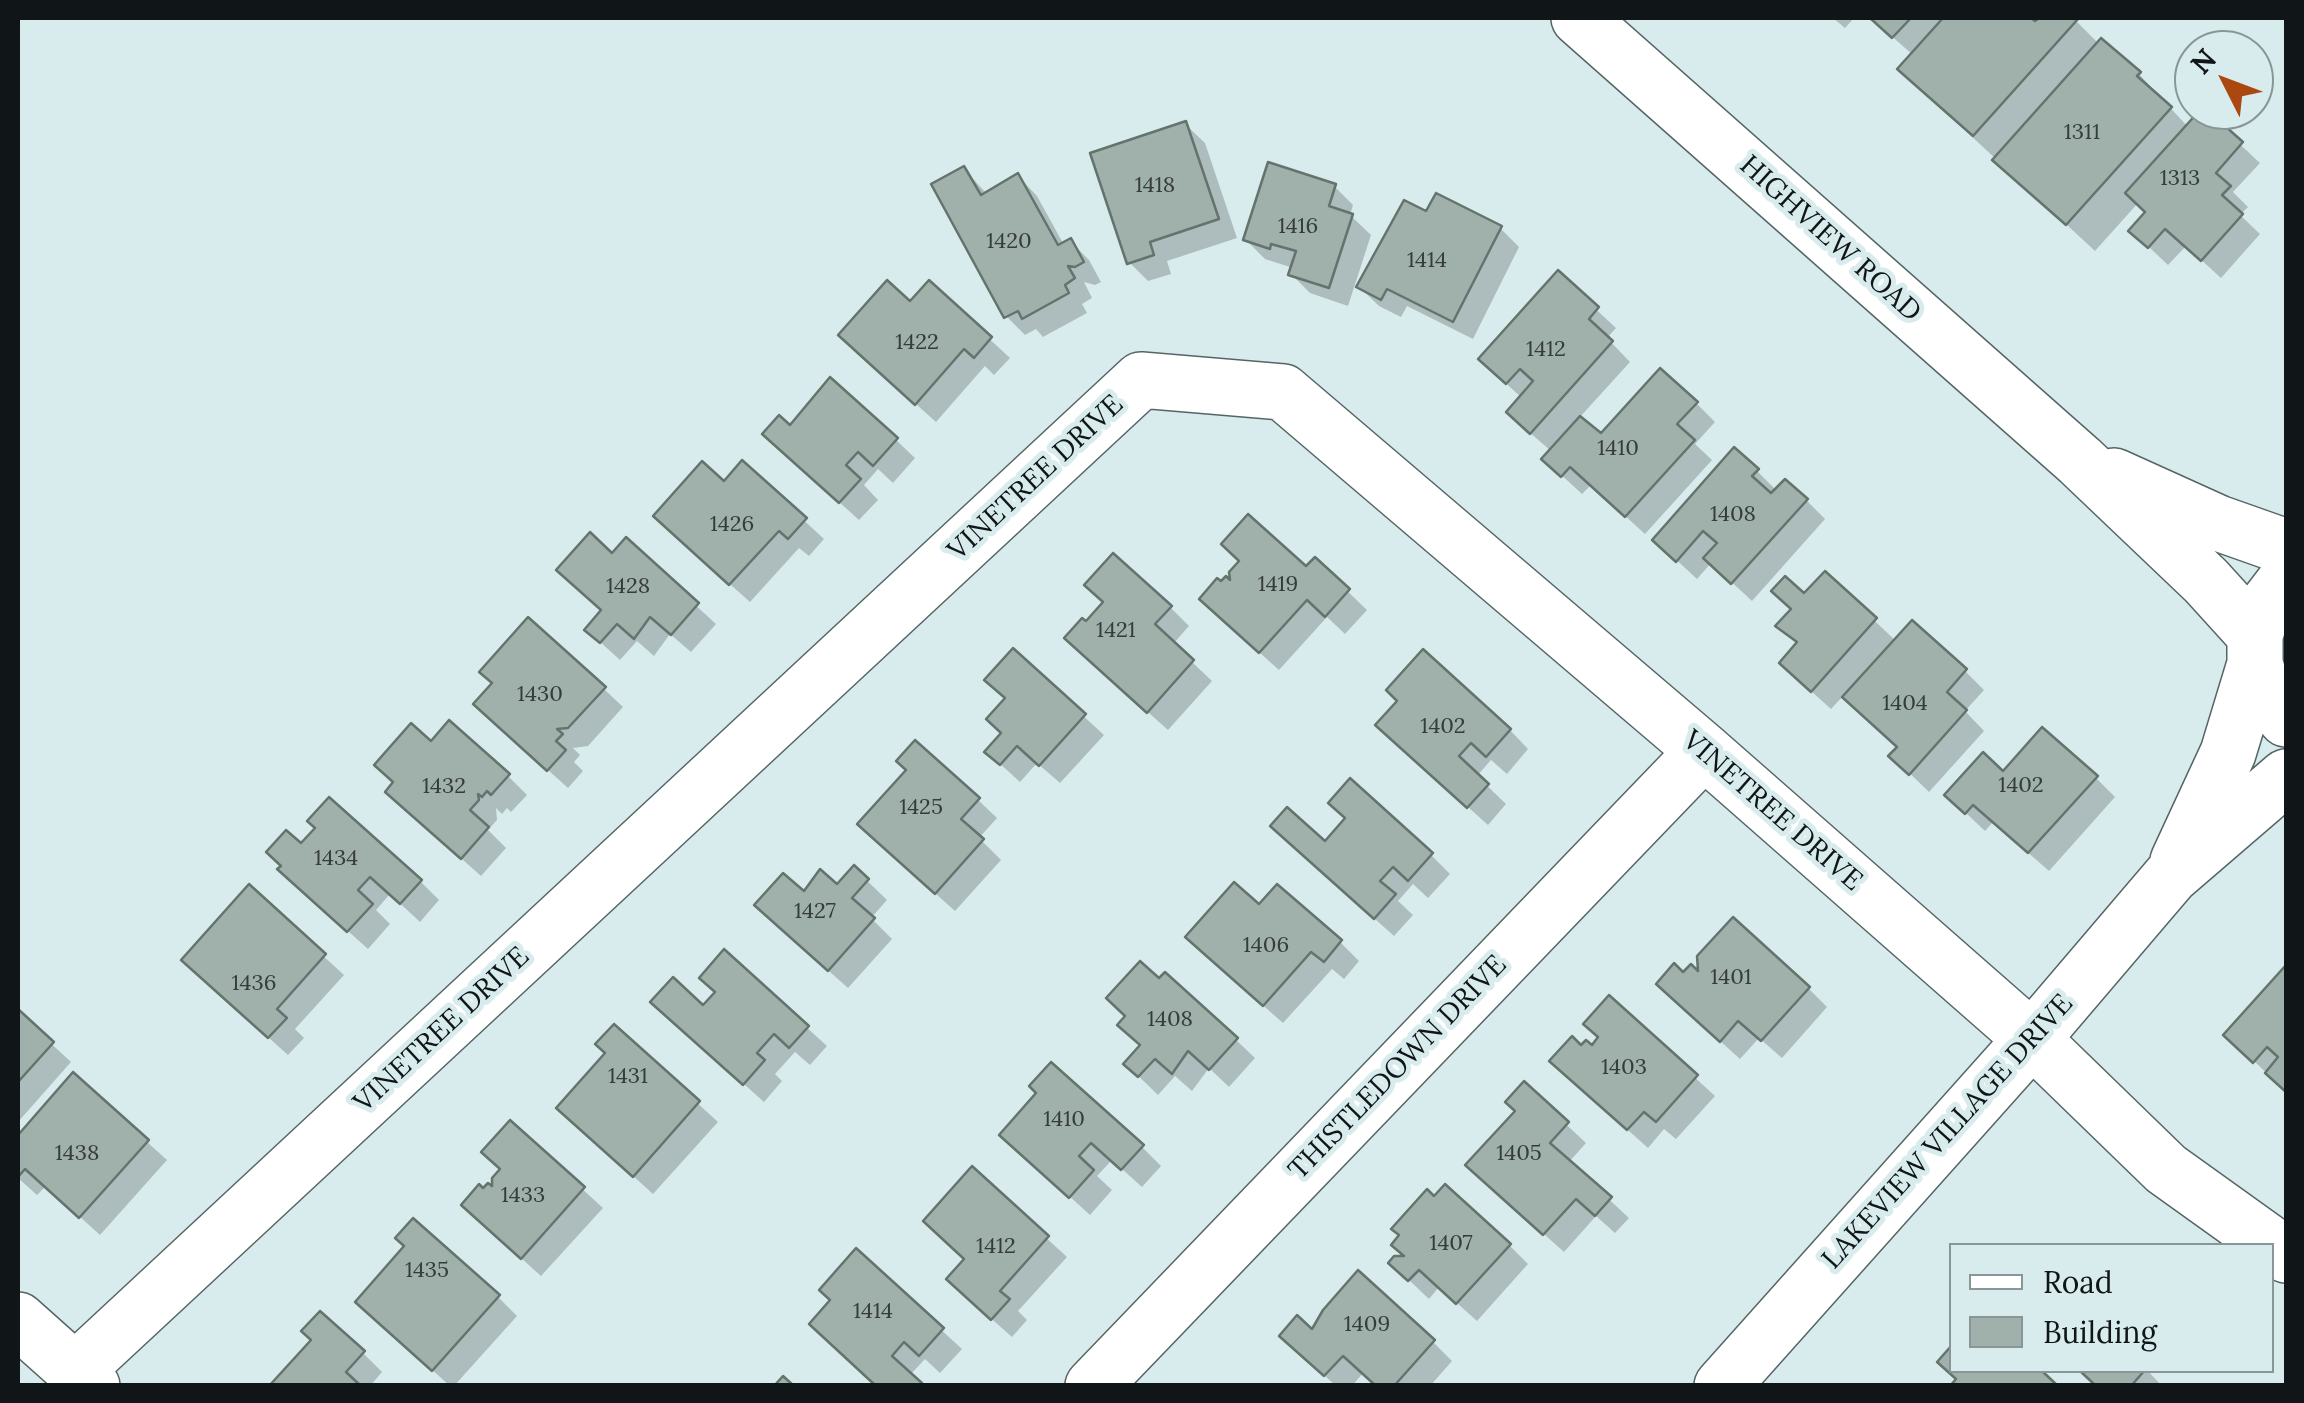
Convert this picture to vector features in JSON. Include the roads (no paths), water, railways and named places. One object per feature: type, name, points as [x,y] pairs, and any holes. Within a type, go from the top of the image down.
[{"type":"street","name":"HIGHVIEW ROAD","points":[[1579,18],[2080,461],[2206,581],[2255,649],[2264,692],[2286,720]]},
{"type":"street","name":"VINETREE DRIVE","points":[[84,1378],[1141,380],[1283,392],[1704,751],[2032,1039],[2166,1169],[2269,1243]]},
{"type":"street","name":"HIGHVIEW ROAD","points":[[2080,461],[2218,523],[2286,547]]},
{"type":"street","name":"LAKEVIEW VILLAGE DRIVE","points":[[2170,876],[2228,752],[2263,610],[2286,580]]},
{"type":"street","name":"THISTLEDOWN DRIVE","points":[[1093,1386],[1704,751]]},
{"type":"street","name":"LAKEVIEW VILLAGE DRIVE","points":[[1722,1386],[2032,1039],[2170,876],[2286,777]]},
{"type":"street","points":[[18,1320],[84,1378]]}]
